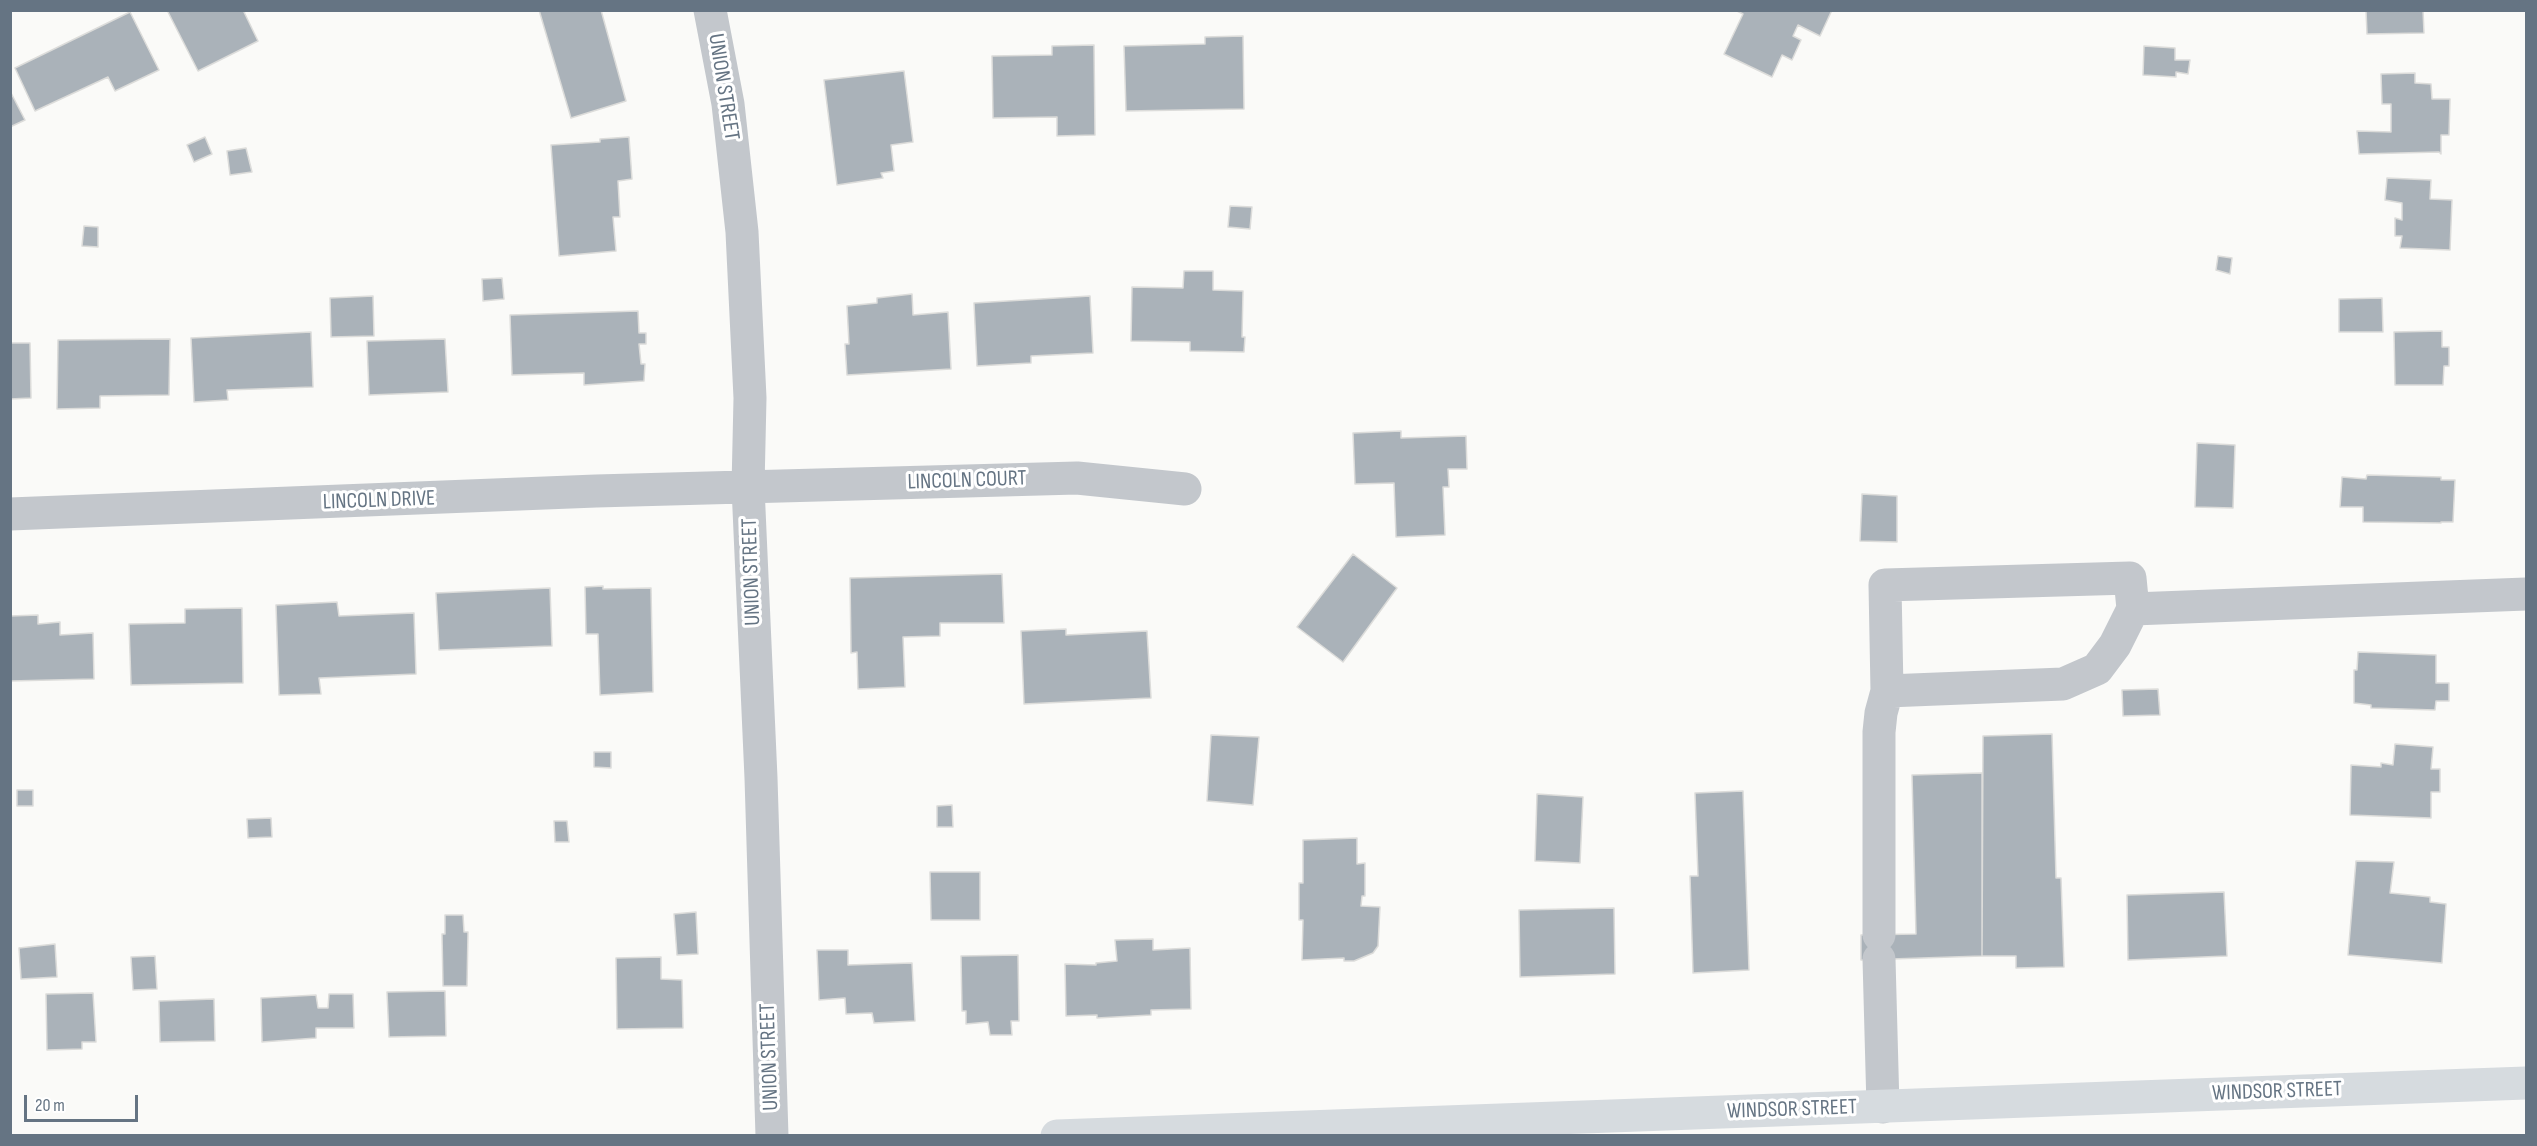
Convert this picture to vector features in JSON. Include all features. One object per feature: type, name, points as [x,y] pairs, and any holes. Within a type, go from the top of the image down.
[{"type":"main road","name":"WINDSOR STREET","points":[[1057,1136],[1485,1128],[1883,1107],[2526,1083]]},
{"type":"street","name":"UNION STREET","points":[[716,12],[742,232],[750,398],[748,488],[761,778],[772,1136]]},
{"type":"street","name":"LINCOLN COURT","points":[[748,488],[1077,478],[1185,489]]},
{"type":"street","name":"LINCOLN DRIVE","points":[[10,514],[596,491],[748,488]]},
{"type":"street","points":[[1883,1107],[1879,937],[1879,732],[1887,691],[1885,585],[2130,578],[2133,609],[2115,645],[2097,669],[2079,679],[2063,684],[1887,691]]},
{"type":"street","points":[[2133,609],[2526,594]]},
{"type":"building","points":[[167,10],[248,10],[244,12],[258,41],[198,71]]},
{"type":"building","points":[[539,10],[601,10],[626,101],[571,118]]},
{"type":"building","points":[[1735,10],[1832,10],[1820,36],[1798,25],[1793,36],[1801,40],[1792,60],[1782,55],[1772,77],[1724,54],[1743,14]]},
{"type":"building","points":[[2366,10],[2423,10],[2424,33],[2367,34]]},
{"type":"building","points":[[130,12],[159,70],[115,91],[108,77],[35,111],[15,68]]},
{"type":"building","points":[[1243,36],[1244,109],[1126,111],[1124,46],[1205,44],[1205,37]]},
{"type":"building","points":[[1094,45],[1095,135],[1057,136],[1057,117],[993,118],[992,56],[1052,55],[1052,46]]},
{"type":"building","points":[[2144,46],[2175,48],[2175,60],[2190,60],[2188,74],[2176,72],[2176,77],[2143,75]]},
{"type":"building","points":[[904,71],[913,142],[891,145],[894,171],[881,173],[883,178],[837,185],[824,80]]},
{"type":"building","points":[[2415,73],[2415,83],[2431,84],[2432,99],[2450,99],[2449,135],[2441,135],[2441,154],[2439,152],[2359,154],[2357,131],[2391,132],[2391,104],[2382,104],[2381,74]]},
{"type":"building","points":[[10,91],[25,120],[10,127]]},
{"type":"building","points":[[205,137],[212,154],[194,162],[187,145]]},
{"type":"building","points":[[629,137],[632,179],[618,181],[620,217],[613,217],[616,251],[559,256],[551,145],[600,142],[600,139]]},
{"type":"building","points":[[246,148],[252,172],[230,175],[227,151]]},
{"type":"building","points":[[2387,178],[2431,180],[2430,199],[2452,200],[2450,250],[2400,248],[2402,236],[2395,236],[2395,218],[2402,220],[2402,203],[2385,200]]},
{"type":"building","points":[[1230,206],[1252,207],[1250,229],[1228,227]]},
{"type":"building","points":[[84,226],[98,227],[98,247],[82,246]]},
{"type":"building","points":[[2218,256],[2232,258],[2230,274],[2216,270]]},
{"type":"building","points":[[1184,271],[1213,271],[1213,290],[1243,291],[1244,352],[1190,351],[1190,342],[1131,341],[1132,287],[1183,288]]},
{"type":"building","points":[[502,278],[504,299],[483,301],[482,279]]},
{"type":"building","points":[[912,294],[913,315],[948,312],[951,369],[847,375],[845,344],[849,344],[847,306],[877,303],[877,298]]},
{"type":"building","points":[[373,296],[374,336],[331,337],[330,298]]},
{"type":"building","points":[[1090,296],[1093,353],[1031,356],[1031,363],[977,366],[974,303]]},
{"type":"building","points":[[2382,298],[2383,332],[2339,332],[2339,299]]},
{"type":"building","points":[[638,311],[639,333],[646,333],[646,344],[639,344],[641,364],[645,364],[644,381],[584,385],[584,373],[512,375],[510,315]]},
{"type":"building","points":[[2442,331],[2442,347],[2449,347],[2449,366],[2444,366],[2443,385],[2395,385],[2394,332]]},
{"type":"building","points":[[311,332],[313,387],[227,390],[228,400],[194,402],[191,338]]},
{"type":"building","points":[[170,339],[169,395],[100,396],[100,408],[57,409],[58,340]]},
{"type":"building","points":[[445,339],[448,392],[369,395],[367,341]]},
{"type":"building","points":[[10,343],[30,343],[31,398],[10,399]]},
{"type":"building","points":[[1401,431],[1401,438],[1466,436],[1467,469],[1448,469],[1449,487],[1443,487],[1445,535],[1396,537],[1394,483],[1355,484],[1353,433]]},
{"type":"building","points":[[2197,443],[2235,445],[2233,508],[2195,507]]},
{"type":"building","points":[[2367,475],[2441,477],[2441,480],[2455,480],[2453,522],[2363,522],[2363,507],[2340,507],[2342,477],[2366,479]]},
{"type":"building","points":[[1862,494],[1897,496],[1897,542],[1860,541]]},
{"type":"building","points":[[1353,554],[1397,588],[1343,662],[1297,627]]},
{"type":"building","points":[[1002,574],[1004,623],[940,623],[940,636],[903,637],[905,687],[858,689],[857,652],[851,653],[850,578]]},
{"type":"building","points":[[603,586],[603,589],[651,588],[653,692],[600,695],[598,634],[586,634],[585,587]]},
{"type":"building","points":[[550,588],[552,646],[439,650],[436,593]]},
{"type":"building","points":[[337,602],[339,616],[414,613],[416,674],[319,678],[321,694],[279,695],[276,605]]},
{"type":"building","points":[[242,608],[243,683],[131,685],[129,624],[185,623],[185,609]]},
{"type":"building","points":[[38,615],[38,624],[60,622],[60,635],[93,633],[94,679],[10,681],[10,616]]},
{"type":"building","points":[[1066,629],[1066,635],[1147,631],[1151,698],[1024,704],[1021,631]]},
{"type":"building","points":[[2358,652],[2436,655],[2436,683],[2449,683],[2449,701],[2436,701],[2435,710],[2371,708],[2371,705],[2354,703],[2354,670],[2357,670]]},
{"type":"building","points":[[2158,689],[2160,715],[2123,716],[2122,690]]},
{"type":"building","points":[[2052,734],[2056,878],[2061,878],[2064,967],[2016,968],[2016,956],[1982,956],[1983,736]]},
{"type":"building","points":[[1211,735],[1259,737],[1253,805],[1207,801]]},
{"type":"building","points":[[2395,744],[2433,747],[2431,769],[2440,769],[2440,792],[2431,792],[2431,818],[2350,815],[2351,765],[2381,767],[2381,763],[2393,765]]},
{"type":"building","points":[[594,752],[611,752],[611,768],[594,767]]},
{"type":"building","points":[[1982,773],[1982,956],[1861,960],[1861,935],[1916,934],[1912,775]]},
{"type":"building","points":[[17,790],[33,790],[33,806],[17,806]]},
{"type":"building","points":[[1743,791],[1749,970],[1693,973],[1690,876],[1698,876],[1695,793]]},
{"type":"building","points":[[1537,794],[1583,797],[1580,863],[1535,861]]},
{"type":"building","points":[[952,805],[953,827],[937,827],[937,806]]},
{"type":"building","points":[[271,818],[272,837],[248,838],[247,819]]},
{"type":"building","points":[[554,821],[567,821],[569,842],[555,842]]},
{"type":"building","points":[[1357,838],[1357,864],[1365,863],[1365,896],[1362,896],[1361,906],[1380,907],[1378,946],[1373,953],[1354,961],[1344,961],[1344,958],[1302,960],[1303,920],[1299,920],[1299,883],[1303,883],[1303,840]]},
{"type":"building","points":[[2356,861],[2394,862],[2390,893],[2430,897],[2430,902],[2446,904],[2442,963],[2348,955]]},
{"type":"building","points":[[930,872],[980,872],[980,920],[931,920]]},
{"type":"building","points":[[2224,892],[2227,956],[2128,960],[2127,895]]},
{"type":"building","points":[[1614,908],[1615,974],[1520,977],[1519,910]]},
{"type":"building","points":[[696,912],[698,954],[677,955],[674,914]]},
{"type":"building","points":[[445,915],[463,915],[464,932],[468,932],[467,986],[443,986],[442,934],[445,934]]},
{"type":"building","points":[[1153,939],[1153,950],[1190,948],[1191,1009],[1151,1010],[1151,1015],[1097,1018],[1097,1015],[1066,1016],[1065,964],[1096,965],[1096,963],[1117,961],[1115,940]]},
{"type":"building","points":[[55,944],[57,977],[21,979],[19,948]]},
{"type":"building","points":[[817,950],[848,950],[848,965],[912,963],[915,1021],[874,1023],[872,1013],[846,1014],[845,998],[819,1000]]},
{"type":"building","points":[[1018,955],[1019,1021],[1011,1021],[1012,1035],[990,1035],[988,1022],[966,1024],[966,1011],[962,1011],[961,956]]},
{"type":"building","points":[[155,956],[157,989],[133,990],[131,957]]},
{"type":"building","points":[[661,957],[661,979],[682,980],[683,1028],[617,1029],[616,958]]},
{"type":"building","points":[[445,991],[446,1036],[389,1037],[387,992]]},
{"type":"building","points":[[93,993],[96,1042],[82,1042],[82,1049],[47,1050],[46,994]]},
{"type":"building","points":[[329,994],[353,994],[354,1028],[316,1028],[316,1038],[262,1042],[261,998],[316,995],[318,1008],[328,1008]]},
{"type":"building","points":[[214,999],[215,1041],[160,1042],[159,1001]]}]
